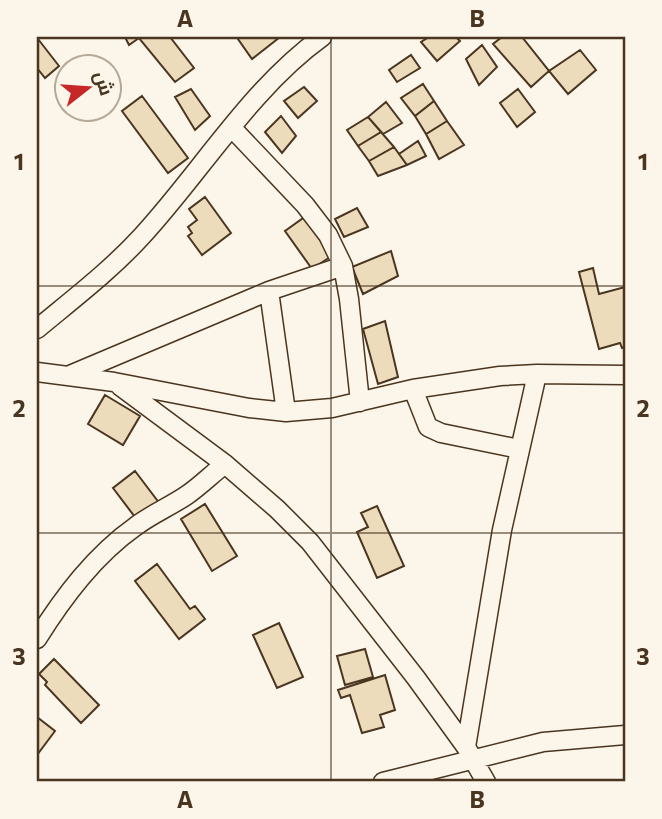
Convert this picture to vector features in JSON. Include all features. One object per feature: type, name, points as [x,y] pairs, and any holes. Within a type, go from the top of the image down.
[{"type":"street","points":[[37,329],[108,271],[143,235],[273,80],[307,47],[322,37]]},
{"type":"street","points":[[232,128],[305,205],[328,235],[343,266],[360,402]]},
{"type":"street","points":[[67,376],[269,291],[343,266]]},
{"type":"street","points":[[269,291],[286,412]]},
{"type":"street","points":[[37,372],[114,382],[249,408],[286,412],[332,408],[413,389],[500,376],[537,373],[625,375]]},
{"type":"street","points":[[470,753],[502,530],[537,373]]},
{"type":"street","points":[[114,382],[225,464],[310,542],[416,678],[470,753],[486,782]]},
{"type":"street","points":[[413,389],[428,426],[441,433],[519,449]]},
{"type":"street","points":[[37,639],[70,590],[109,548],[135,527],[187,495],[225,464]]},
{"type":"street","points":[[385,782],[470,753],[543,742],[625,736]]},
{"type":"building","points":[[125,37],[170,37],[194,68],[175,82],[139,38],[129,45]]},
{"type":"building","points":[[280,37],[252,59],[238,39]]},
{"type":"building","points":[[429,37],[456,37],[460,41],[437,61],[421,42]]},
{"type":"building","points":[[502,37],[522,37],[549,71],[531,87],[493,44]]},
{"type":"building","points":[[38,39],[52,57],[52,72],[45,78],[37,68]]},
{"type":"building","points":[[482,45],[497,67],[479,85],[466,59]]},
{"type":"building","points":[[580,50],[596,70],[568,94],[549,71]]},
{"type":"building","points":[[411,55],[420,68],[397,82],[389,70]]},
{"type":"building","points":[[423,84],[434,101],[415,116],[401,98]]},
{"type":"building","points":[[304,87],[317,101],[298,118],[284,101]]},
{"type":"building","points":[[191,89],[210,116],[195,130],[175,97]]},
{"type":"building","points":[[518,89],[535,112],[517,127],[500,103]]},
{"type":"building","points":[[142,96],[188,158],[168,173],[122,111]]},
{"type":"building","points":[[434,101],[447,121],[426,134],[415,116]]},
{"type":"building","points":[[386,102],[402,123],[383,134],[368,117]]},
{"type":"building","points":[[281,116],[296,136],[282,153],[265,132]]},
{"type":"building","points":[[368,117],[381,132],[358,146],[347,130]]},
{"type":"building","points":[[447,121],[464,145],[439,159],[426,134]]},
{"type":"building","points":[[381,132],[394,147],[369,161],[358,146]]},
{"type":"building","points":[[418,141],[426,156],[407,165],[399,154]]},
{"type":"building","points":[[394,147],[407,165],[378,176],[369,161]]},
{"type":"building","points":[[205,197],[231,233],[202,255],[188,236],[192,233],[188,227],[197,220],[189,209]]},
{"type":"building","points":[[357,208],[368,227],[344,237],[335,219]]},
{"type":"building","points":[[306,216],[330,257],[312,269],[285,231]]},
{"type":"building","points":[[391,251],[398,276],[363,294],[352,267]]},
{"type":"building","points":[[593,268],[599,294],[625,287],[625,347],[622,348],[620,343],[599,349],[579,272]]},
{"type":"building","points":[[385,321],[398,377],[378,384],[363,329]]},
{"type":"building","points":[[105,395],[140,416],[123,445],[88,424]]},
{"type":"building","points":[[135,471],[160,504],[138,521],[113,488]]},
{"type":"building","points":[[205,504],[237,556],[212,571],[181,519]]},
{"type":"building","points":[[377,506],[404,566],[377,578],[357,532],[368,527],[361,513]]},
{"type":"building","points":[[157,564],[190,609],[195,606],[205,619],[179,639],[135,581]]},
{"type":"building","points":[[279,623],[303,677],[277,688],[253,635]]},
{"type":"building","points":[[365,649],[373,677],[345,685],[337,656]]},
{"type":"building","points":[[54,659],[99,705],[81,723],[45,685],[47,682],[39,674]]},
{"type":"building","points":[[385,675],[395,710],[380,715],[384,727],[362,733],[350,695],[341,698],[338,690]]},
{"type":"building","points":[[37,717],[55,731],[37,755]]}]
